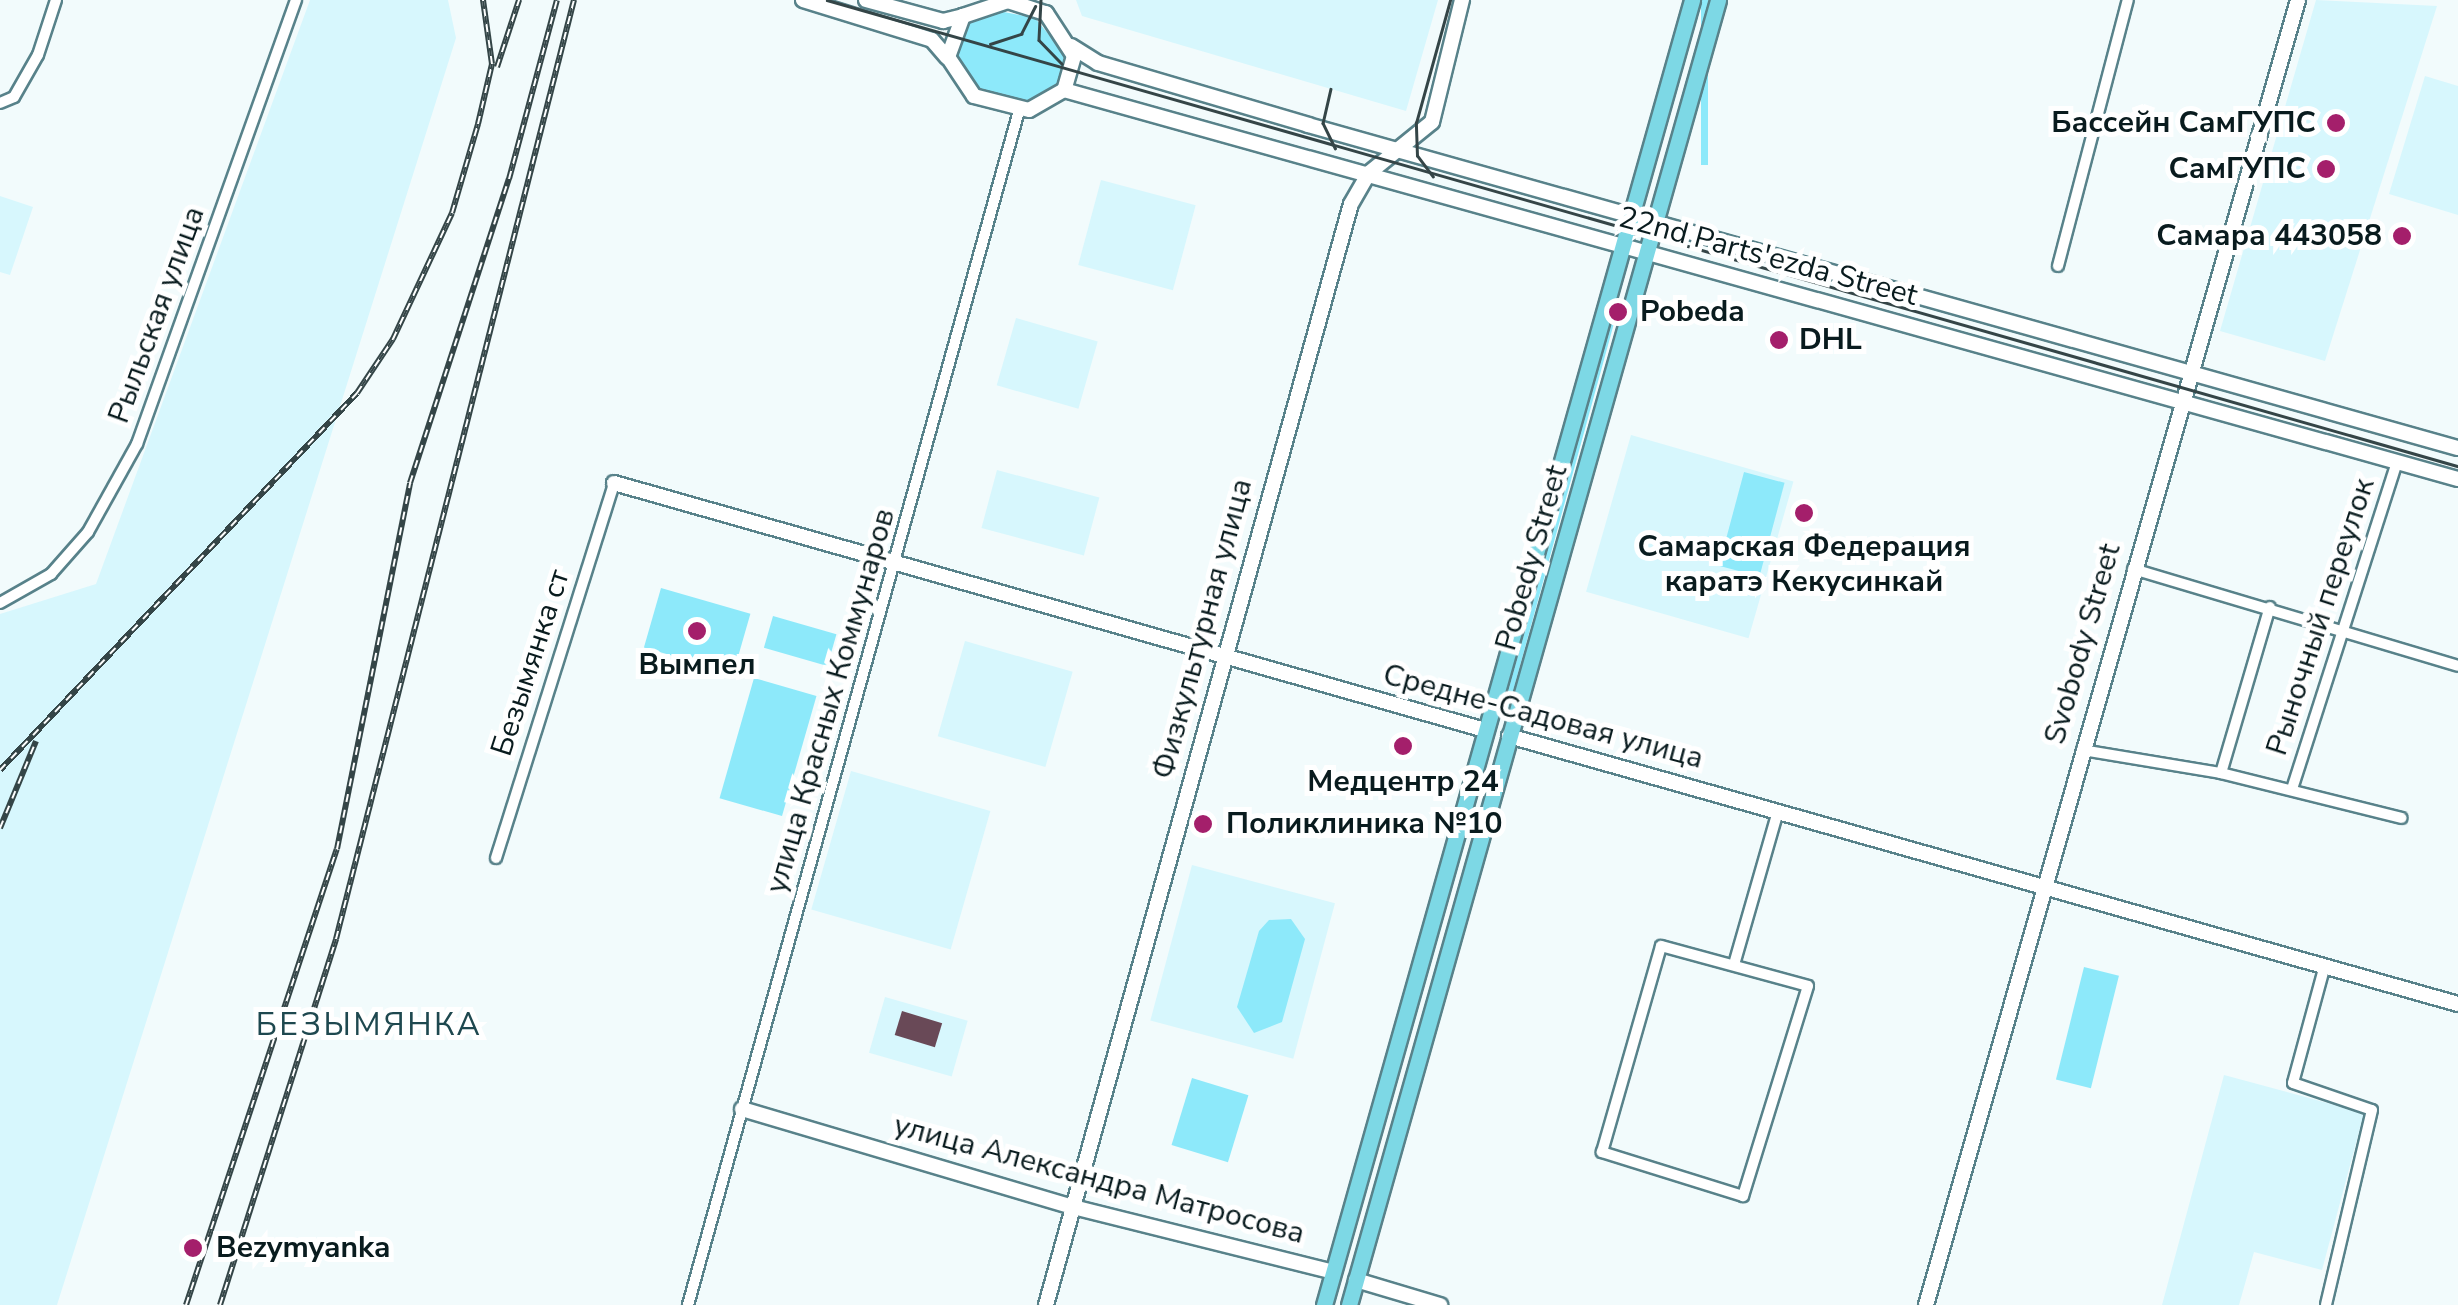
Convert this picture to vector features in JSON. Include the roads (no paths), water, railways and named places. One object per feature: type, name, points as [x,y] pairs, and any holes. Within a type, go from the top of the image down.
[{"type":"main road","points":[[803,0],[932,40],[974,96],[1019,111],[1064,90],[1071,46],[1056,24],[1051,0]]},
{"type":"main road","points":[[866,0],[943,21],[1008,0],[1056,24]]},
{"type":"main road","points":[[1368,173],[1403,151],[1432,122],[1462,0]]},
{"type":"main road","name":"Pobedy Street","points":[[1324,1305],[1692,0]]},
{"type":"main road","name":"Pobedy Street","points":[[1349,1305],[1718,0]]},
{"type":"main road","name":"Svobody Street","points":[[1926,1305],[2187,374],[2298,0]]},
{"type":"main road","points":[[948,57],[949,37],[964,16]]},
{"type":"main road","name":"22nd Parts'ezda Street","points":[[1071,46],[1098,63],[1632,218],[2458,448]]},
{"type":"main road","name":"22nd Parts'ezda Street","points":[[1064,90],[2458,480]]},
{"type":"main road","points":[[1650,154],[1658,169],[1673,157]]},
{"type":"main road","name":"Физкультурная улица","points":[[1046,1305],[1351,204],[1368,173]]},
{"type":"main road","points":[[1606,305],[1623,295],[1630,310]]},
{"type":"main road","name":"Средне-Садовая улица","points":[[614,483],[896,561],[1222,659],[2044,884],[2458,1004]]},
{"type":"main road","name":"улица Александра Матросова","points":[[742,1109],[1073,1207],[1333,1272],[1440,1305]]},
{"type":"street","points":[[0,103],[14,97],[38,55],[56,0]]},
{"type":"street","name":"Рыльская улица","points":[[0,603],[52,574],[88,532],[137,444],[296,0]]},
{"type":"street","points":[[2058,266],[2128,0]]},
{"type":"street","name":"улица Красных Коммунаров","points":[[688,1305],[1019,111]]},
{"type":"street","name":"Рыночный переулок","points":[[2292,789],[2397,460]]},
{"type":"street","name":"Безымянка ст","points":[[496,858],[614,483]]},
{"type":"street","points":[[2132,569],[2344,628],[2458,666]]},
{"type":"street","points":[[2221,773],[2270,607]]},
{"type":"street","points":[[2082,750],[2221,773],[2402,818]]},
{"type":"street","points":[[1735,960],[1778,811]]},
{"type":"street","points":[[1662,946],[1735,960],[1808,986],[1743,1196],[1602,1152],[1662,946]]},
{"type":"street","points":[[2325,965],[2293,1083],[2372,1110],[2326,1305]]},
{"type":"tram line","points":[[827,0],[2458,466]]},
{"type":"tram line","points":[[1041,0],[1039,40],[1062,64]]},
{"type":"tram line","points":[[1433,177],[1417,156],[1416,123],[1450,0]]},
{"type":"tram line","points":[[990,44],[1021,34],[1035,6]]},
{"type":"tram line","points":[[1331,89],[1323,123],[1335,148]]},
{"type":"railway","points":[[0,770],[357,393],[393,339],[452,213],[478,124],[492,64],[483,0]]},
{"type":"railway","points":[[497,67],[519,0]]},
{"type":"railway","points":[[186,1305],[337,849],[410,483],[509,179],[557,0]]},
{"type":"railway","points":[[220,1305],[336,939],[574,0]]},
{"type":"railway","points":[[0,828],[36,741]]},
{"type":"place","name":"Бассейн СамГУПС","points":[[2336,123]]},
{"type":"place","name":"СамГУПС","points":[[2326,169]]},
{"type":"place","name":"Самара 443058","points":[[2402,236]]},
{"type":"place","name":"Pobeda","points":[[1618,312]]},
{"type":"place","name":"DHL","points":[[1779,340]]},
{"type":"place","name":"Самарская Федерация каратэ Кекусинкай","points":[[1804,513]]},
{"type":"place","name":"Вымпел","points":[[697,631]]},
{"type":"place","name":"Медцентр 24","points":[[1403,746]]},
{"type":"place","name":"Поликлиника №10","points":[[1203,824]]},
{"type":"place","name":"Bezymyanka","points":[[193,1248]]},
{"type":"district","name":"БЕЗЫМЯНКА","points":[[369,1025]]}]
